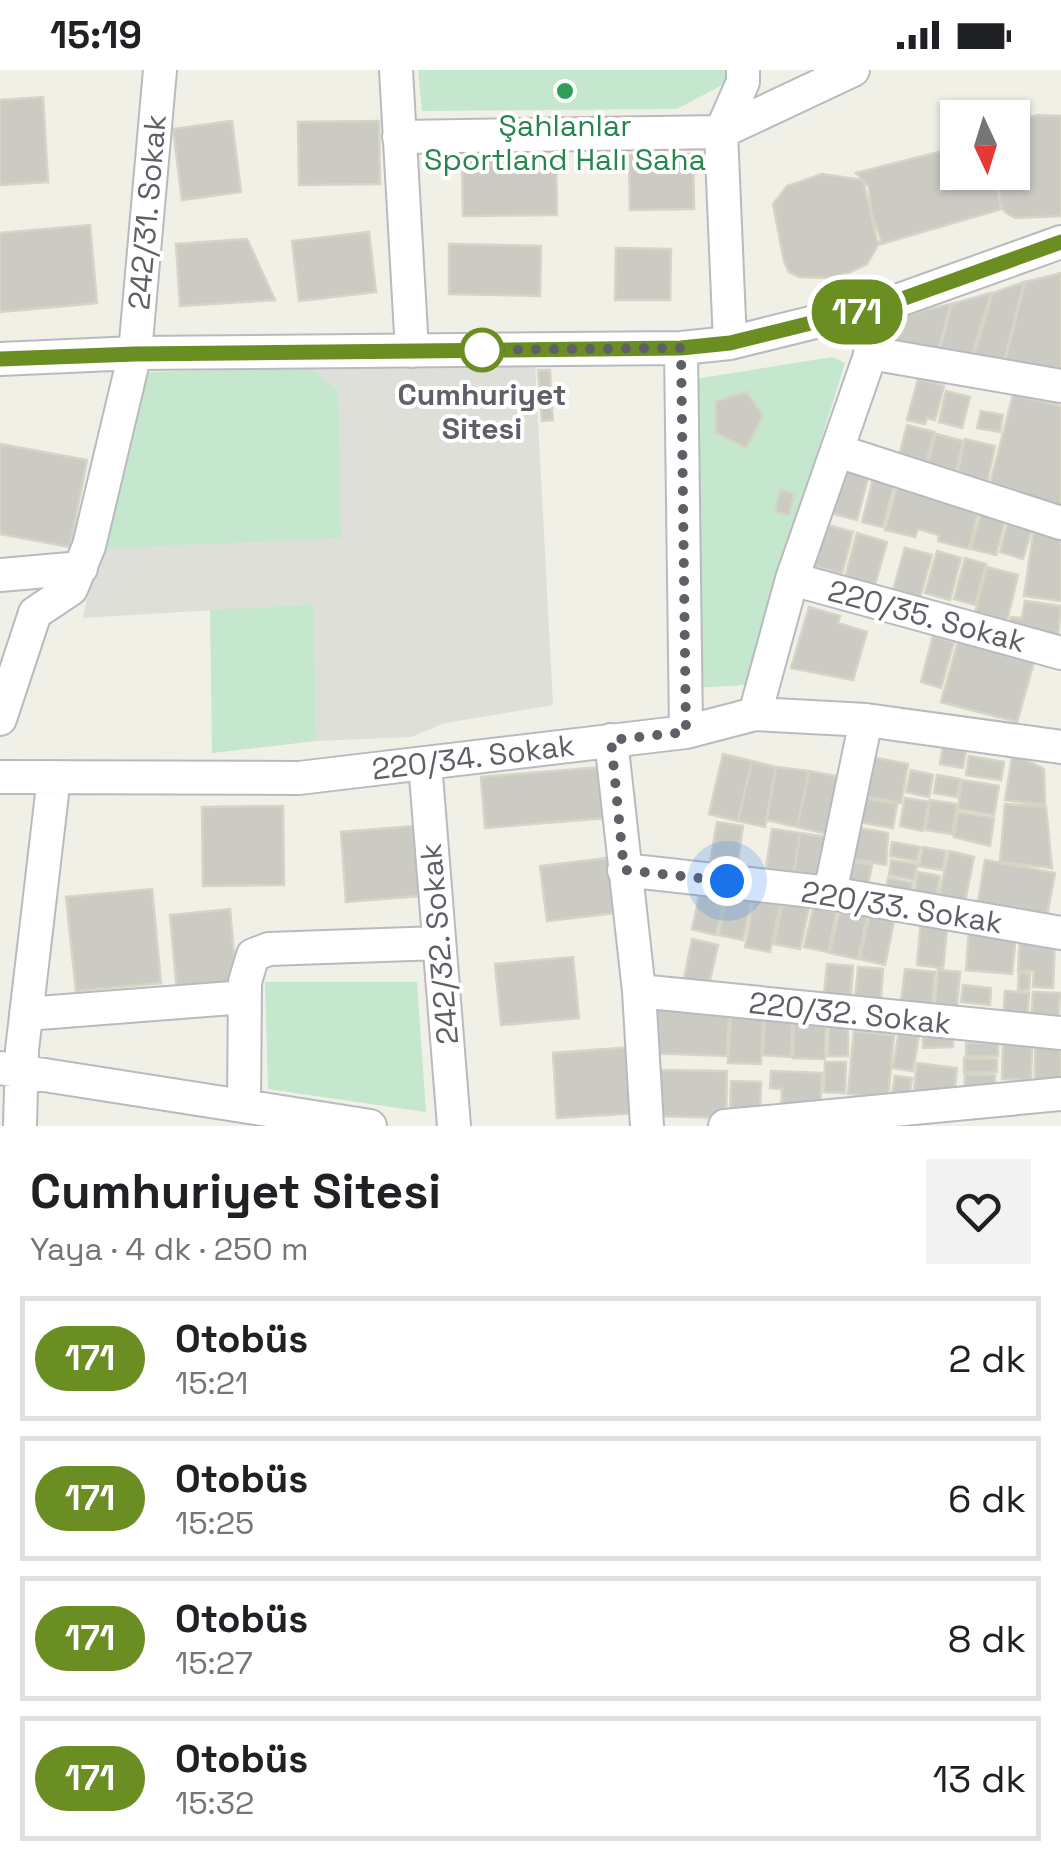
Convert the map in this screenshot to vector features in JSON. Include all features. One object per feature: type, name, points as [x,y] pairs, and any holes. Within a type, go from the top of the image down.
[{"type":"street","name":"242/31. Sokak","points":[[81,568],[135,354],[160,70]]},
{"type":"street","points":[[396,70],[412,351]]},
{"type":"street","points":[[730,343],[721,132],[743,82],[743,70]]},
{"type":"street","points":[[400,137],[721,132],[853,70]]},
{"type":"street","points":[[0,359],[681,348],[730,343],[888,304],[1061,242]]},
{"type":"street","name":"220/35. Sokak","points":[[755,714],[792,580],[888,304]]},
{"type":"street","points":[[681,348],[686,732]]},
{"type":"street","points":[[870,352],[1061,386]]},
{"type":"street","points":[[838,451],[1061,523]]},
{"type":"street","points":[[0,575],[81,568]]},
{"type":"street","points":[[0,719],[35,613],[70,589],[81,568]]},
{"type":"street","name":"220/35. Sokak","points":[[792,580],[1061,653]]},
{"type":"street","name":"220/34. Sokak","points":[[0,777],[299,778],[686,732],[755,714],[866,720],[1061,748]]},
{"type":"street","points":[[830,893],[866,720]]},
{"type":"street","points":[[611,740],[638,990],[647,1126]]},
{"type":"street","name":"242/32. Sokak","points":[[424,763],[454,1126]]},
{"type":"street","points":[[20,1126],[11,1069],[26,1014],[54,777]]},
{"type":"street","name":"220/33. Sokak","points":[[624,870],[830,893],[1061,933]]},
{"type":"street","points":[[244,1105],[247,966],[262,949],[439,943]]},
{"type":"street","name":"220/32. Sokak","points":[[638,990],[1061,1034]]},
{"type":"street","points":[[26,1014],[245,997]]},
{"type":"street","points":[[11,1069],[370,1126]]},
{"type":"street","points":[[725,1126],[1061,1094]]},
{"type":"shaded area","points":[[535,364],[553,705],[445,723],[411,737],[316,741],[314,604],[83,618],[96,549],[338,392],[312,368]]},
{"type":"green space","name":"Şahlanlar Sportland Halı Saha","points":[[418,70],[743,70],[743,74],[677,109],[422,111]]},
{"type":"green space","points":[[832,357],[845,363],[745,685],[692,688],[695,379]]},
{"type":"green space","points":[[312,368],[338,391],[341,538],[96,549],[143,372]]},
{"type":"green space","points":[[314,604],[316,741],[212,753],[210,610]]},
{"type":"green space","points":[[265,982],[417,982],[426,1112],[268,1089]]},
{"type":"building","points":[[43,97],[48,182],[0,185],[0,100]]},
{"type":"building","points":[[1061,116],[1061,216],[1015,218],[1005,212],[1000,202],[998,190],[1030,190],[1030,117]]},
{"type":"building","points":[[232,121],[241,192],[182,200],[173,129]]},
{"type":"building","points":[[379,121],[380,184],[299,185],[298,122]]},
{"type":"building","points":[[940,152],[940,190],[998,190],[1001,209],[878,245],[881,239],[871,212],[869,187],[856,173]]},
{"type":"building","points":[[693,154],[694,209],[630,210],[629,155]]},
{"type":"building","points":[[556,156],[557,215],[463,216],[462,157]]},
{"type":"building","points":[[822,174],[863,180],[878,245],[867,264],[848,273],[834,278],[799,277],[789,272],[784,261],[773,204],[787,186]]},
{"type":"building","points":[[90,225],[97,303],[0,312],[0,233]]},
{"type":"building","points":[[369,232],[376,292],[299,301],[292,241]]},
{"type":"building","points":[[247,239],[275,300],[180,306],[176,244]]},
{"type":"building","points":[[449,244],[541,246],[540,296],[449,294]]},
{"type":"building","points":[[616,248],[671,249],[670,300],[615,300]]},
{"type":"building","points":[[1061,273],[1061,375],[1004,365],[1025,282]]},
{"type":"building","points":[[1024,282],[1003,366],[973,358],[993,293]]},
{"type":"building","points":[[991,293],[971,358],[940,349],[952,304]]},
{"type":"building","points":[[951,304],[938,352],[885,342],[890,319]]},
{"type":"building","points":[[538,370],[550,370],[551,397],[540,397]]},
{"type":"building","points":[[918,379],[944,386],[935,420],[927,418],[925,424],[907,420]]},
{"type":"building","points":[[946,391],[970,397],[962,428],[939,422]]},
{"type":"building","points":[[747,392],[763,416],[746,448],[716,433],[716,401]]},
{"type":"building","points":[[1013,395],[1061,406],[1061,514],[988,491]]},
{"type":"building","points":[[540,397],[551,397],[553,420],[542,421]]},
{"type":"building","points":[[981,411],[1003,415],[1000,432],[977,428]]},
{"type":"building","points":[[907,425],[934,432],[923,475],[896,468]]},
{"type":"building","points":[[936,434],[963,441],[953,482],[925,475]]},
{"type":"building","points":[[965,439],[995,446],[986,488],[956,481]]},
{"type":"building","points":[[0,444],[87,460],[70,547],[0,534]]},
{"type":"building","points":[[843,467],[869,474],[857,520],[830,513]]},
{"type":"building","points":[[874,475],[895,481],[883,527],[862,522]]},
{"type":"building","points":[[898,482],[980,504],[969,549],[938,541],[939,535],[918,529],[915,537],[885,530]]},
{"type":"building","points":[[780,490],[794,494],[789,515],[775,512]]},
{"type":"building","points":[[983,506],[1007,512],[996,555],[971,549]]},
{"type":"building","points":[[1010,514],[1034,521],[1023,559],[1000,552]]},
{"type":"building","points":[[820,523],[853,532],[842,574],[809,565]]},
{"type":"building","points":[[1034,528],[1061,532],[1061,601],[1024,596]]},
{"type":"building","points":[[857,533],[887,542],[875,585],[845,577]]},
{"type":"building","points":[[905,548],[932,555],[920,597],[893,590]]},
{"type":"building","points":[[937,551],[961,558],[950,600],[925,593]]},
{"type":"building","points":[[965,558],[986,564],[975,605],[954,599]]},
{"type":"building","points":[[987,567],[1018,575],[1006,625],[974,617]]},
{"type":"building","points":[[1025,601],[1061,606],[1058,636],[1009,626],[1011,617],[1022,618]]},
{"type":"building","points":[[809,607],[840,616],[838,623],[867,632],[853,680],[791,668]]},
{"type":"building","points":[[960,634],[1036,655],[1017,722],[941,702]]},
{"type":"building","points":[[933,636],[954,642],[941,688],[921,682]]},
{"type":"building","points":[[943,747],[966,751],[963,768],[940,764]]},
{"type":"building","points":[[723,754],[752,761],[738,821],[709,814]]},
{"type":"building","points":[[866,756],[908,764],[901,803],[859,795]]},
{"type":"building","points":[[969,756],[1004,762],[1001,780],[966,775]]},
{"type":"building","points":[[1019,757],[1044,769],[1045,805],[1005,800],[1012,758]]},
{"type":"building","points":[[752,761],[776,767],[765,827],[738,821]]},
{"type":"building","points":[[602,767],[606,818],[485,828],[481,777]]},
{"type":"building","points":[[776,767],[809,771],[797,827],[767,820]]},
{"type":"building","points":[[911,770],[933,775],[929,797],[906,792]]},
{"type":"building","points":[[809,771],[840,777],[828,834],[797,827]]},
{"type":"building","points":[[937,775],[960,779],[957,797],[934,793]]},
{"type":"building","points":[[962,780],[999,786],[994,815],[958,809]]},
{"type":"building","points":[[857,797],[897,804],[893,828],[853,821]]},
{"type":"building","points":[[905,798],[929,802],[923,831],[900,826]]},
{"type":"building","points":[[930,800],[957,804],[952,834],[926,830]]},
{"type":"building","points":[[1005,804],[1046,807],[1052,868],[1000,862]]},
{"type":"building","points":[[283,806],[284,885],[203,886],[202,807]]},
{"type":"building","points":[[958,812],[994,818],[990,846],[954,837]]},
{"type":"building","points":[[717,822],[743,826],[736,874],[709,870]]},
{"type":"building","points":[[414,826],[419,896],[346,902],[341,832]]},
{"type":"building","points":[[853,827],[888,833],[886,865],[847,858]]},
{"type":"building","points":[[772,829],[800,833],[793,879],[765,874]]},
{"type":"building","points":[[800,833],[826,837],[821,882],[793,879]]},
{"type":"building","points":[[892,842],[920,847],[917,861],[890,856]]},
{"type":"building","points":[[923,847],[946,851],[942,870],[919,866]]},
{"type":"building","points":[[949,851],[974,857],[964,906],[938,900]]},
{"type":"building","points":[[609,858],[616,913],[547,921],[540,866]]},
{"type":"building","points":[[845,860],[872,865],[867,889],[841,885]]},
{"type":"building","points":[[891,860],[917,864],[914,880],[889,875]]},
{"type":"building","points":[[985,860],[1055,873],[1047,915],[978,902]]},
{"type":"building","points":[[918,872],[940,876],[936,898],[914,894]]},
{"type":"building","points":[[888,878],[913,883],[910,897],[885,892]]},
{"type":"building","points":[[701,888],[726,893],[716,935],[692,929]]},
{"type":"building","points":[[152,889],[161,983],[76,991],[66,897]]},
{"type":"building","points":[[728,891],[752,897],[743,940],[719,935]]},
{"type":"building","points":[[755,895],[781,900],[770,952],[745,947]]},
{"type":"building","points":[[784,898],[810,903],[800,949],[774,944]]},
{"type":"building","points":[[815,900],[838,905],[828,952],[804,947]]},
{"type":"building","points":[[841,906],[868,911],[858,959],[830,953]]},
{"type":"building","points":[[230,909],[237,987],[177,992],[170,915]]},
{"type":"building","points":[[871,910],[895,916],[885,965],[860,959]]},
{"type":"building","points":[[921,919],[948,921],[943,968],[917,965]]},
{"type":"building","points":[[969,930],[1016,934],[1012,974],[966,970]]},
{"type":"building","points":[[1020,937],[1055,938],[1053,988],[1033,987],[1034,971],[1018,971]]},
{"type":"building","points":[[692,939],[718,945],[708,989],[683,984]]},
{"type":"building","points":[[573,957],[579,1018],[501,1025],[495,964]]},
{"type":"building","points":[[827,964],[853,966],[850,1008],[823,1006]]},
{"type":"building","points":[[858,967],[883,969],[880,1011],[854,1009]]},
{"type":"building","points":[[905,969],[935,972],[932,1005],[901,1003]]},
{"type":"building","points":[[938,970],[960,972],[956,1016],[934,1014]]},
{"type":"building","points":[[1019,973],[1030,974],[1029,990],[1018,990]]},
{"type":"building","points":[[963,985],[991,988],[990,1005],[961,1002]]},
{"type":"building","points":[[1005,991],[1029,993],[1027,1022],[1003,1021]]},
{"type":"building","points":[[1033,992],[1060,993],[1058,1028],[1031,1026]]},
{"type":"building","points":[[650,1003],[729,1006],[727,1056],[648,1053]]},
{"type":"building","points":[[731,1016],[763,1018],[761,1064],[728,1063]]},
{"type":"building","points":[[765,1017],[792,1018],[791,1057],[763,1055]]},
{"type":"building","points":[[794,1018],[826,1019],[825,1059],[793,1058]]},
{"type":"building","points":[[900,1025],[920,1028],[913,1071],[893,1068]]},
{"type":"building","points":[[829,1027],[848,1028],[848,1056],[828,1056]]},
{"type":"building","points":[[923,1027],[953,1027],[953,1047],[923,1048]]},
{"type":"building","points":[[854,1031],[894,1035],[888,1098],[848,1094]]},
{"type":"building","points":[[1003,1042],[1032,1043],[1031,1080],[1002,1079]]},
{"type":"building","points":[[966,1043],[998,1043],[998,1056],[966,1056]]},
{"type":"building","points":[[632,1047],[637,1113],[557,1118],[553,1053]]},
{"type":"building","points":[[1035,1047],[1061,1047],[1061,1079],[1035,1079]]},
{"type":"building","points":[[964,1058],[997,1059],[997,1072],[964,1072]]},
{"type":"building","points":[[825,1062],[846,1062],[845,1093],[824,1092]]},
{"type":"building","points":[[917,1063],[957,1068],[953,1103],[913,1098]]},
{"type":"building","points":[[658,1070],[727,1071],[726,1118],[656,1116]]},
{"type":"building","points":[[771,1071],[822,1073],[820,1112],[781,1111],[782,1089],[770,1088]]},
{"type":"building","points":[[965,1074],[995,1075],[994,1095],[964,1094]]},
{"type":"building","points":[[895,1076],[912,1078],[909,1097],[892,1094]]},
{"type":"building","points":[[731,1081],[761,1082],[760,1115],[730,1114]]},
{"type":"bus line","name":"171","points":[[0,359],[681,348],[730,343],[888,304],[1061,242]]},
{"type":"place","name":"Şahlanlar Sportland Halı Saha","points":[[565,91]]},
{"type":"place","name":"Cumhuriyet Sitesi","points":[[482,350]]},
{"type":"route","points":[[482,350],[681,348],[686,732],[611,740],[624,870],[727,881]]}]
